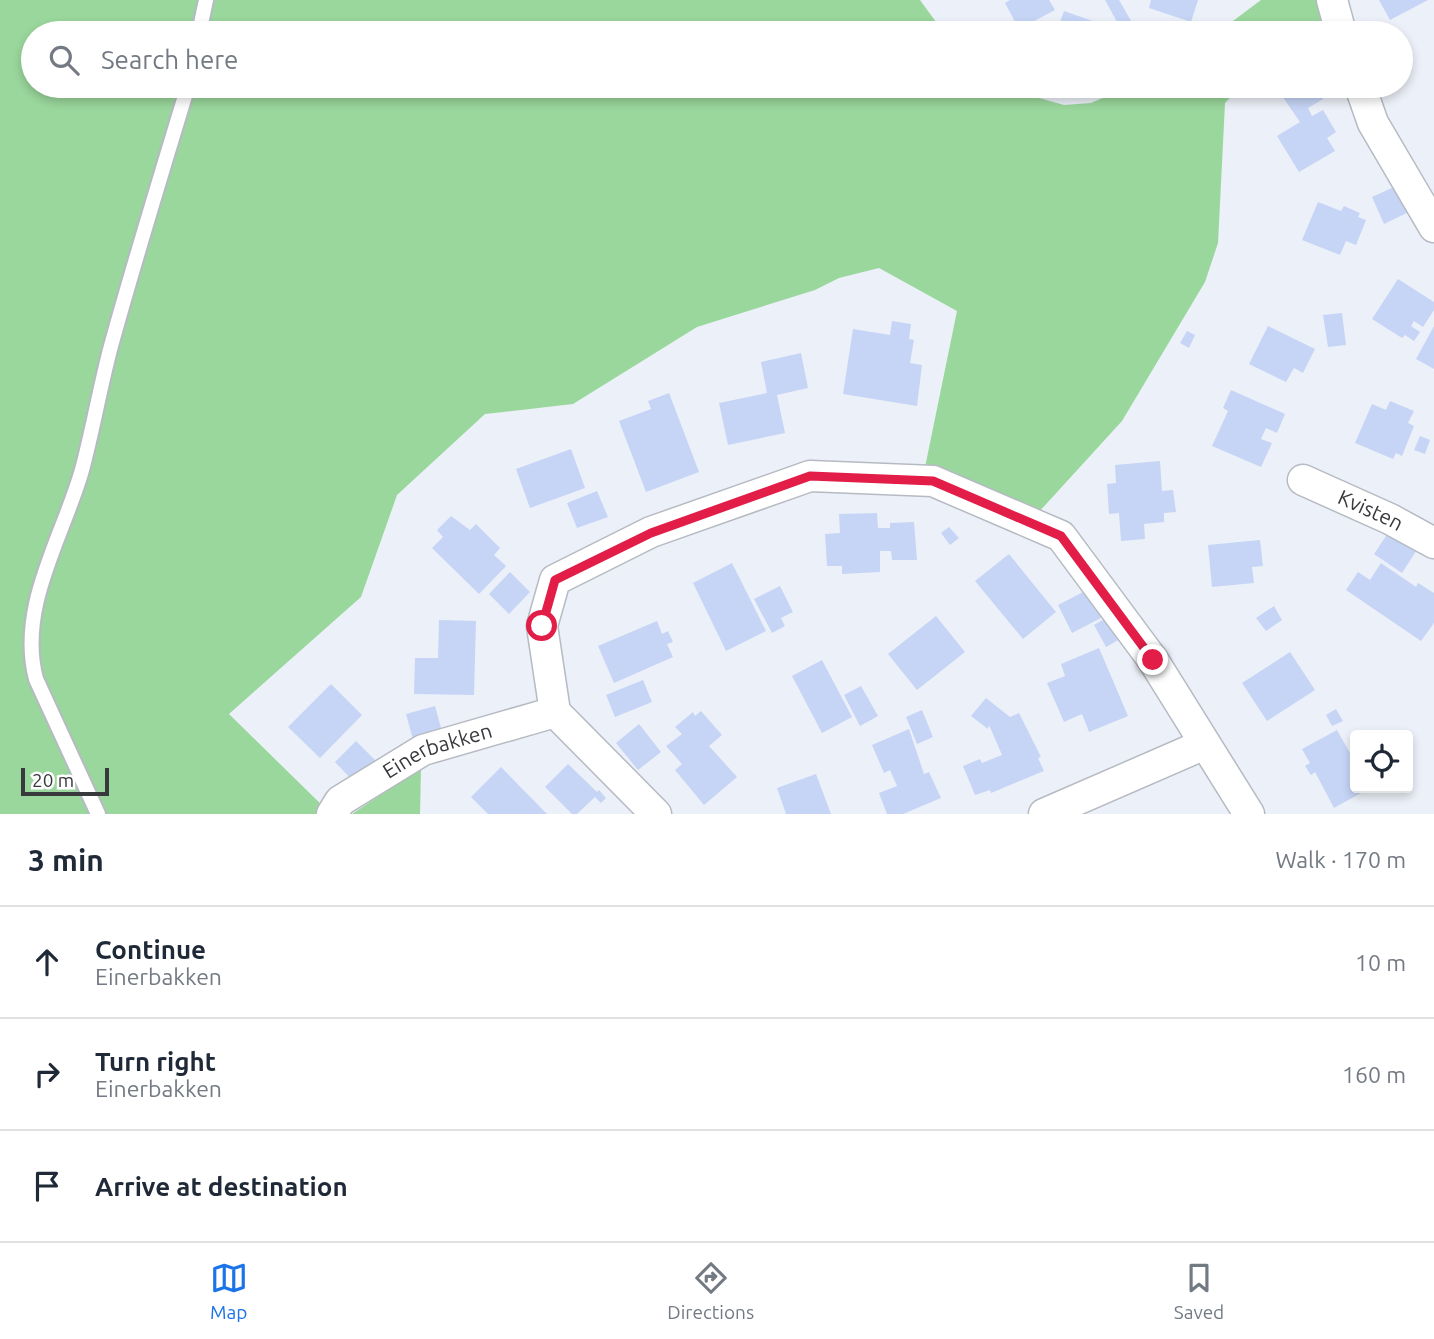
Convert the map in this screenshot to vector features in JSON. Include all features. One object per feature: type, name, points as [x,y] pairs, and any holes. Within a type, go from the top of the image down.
[{"type":"street","points":[[1332,0],[1338,21]]},
{"type":"street","points":[[1364,98],[1373,123],[1434,227]]},
{"type":"street","points":[[656,814],[555,712],[542,626],[555,580],[651,533],[810,476],[933,481],[1061,536],[1153,660],[1249,814]]},
{"type":"street","name":"Kvisten","points":[[1303,480],[1391,519],[1434,543]]},
{"type":"street","name":"Einerbakken","points":[[332,814],[340,801],[423,750],[555,712]]},
{"type":"street","points":[[1044,814],[1205,744]]},
{"type":"lane","points":[[202,21],[206,0]]},
{"type":"lane","points":[[97,814],[36,679],[31,660],[30,633],[52,552],[81,471],[111,347],[184,98]]},
{"type":"green space","points":[[0,0],[920,0],[935,21],[21,21],[21,98],[1039,98],[1064,105],[1091,103],[1102,98],[1230,98],[1225,103],[1218,243],[1205,282],[1122,421],[1027,525],[922,482],[957,311],[879,268],[839,278],[815,290],[697,327],[573,404],[485,414],[397,495],[361,597],[229,714],[331,814],[0,814]]},
{"type":"green space","points":[[1261,0],[1326,0],[1327,21],[1233,21]]},
{"type":"green space","points":[[421,768],[420,814],[352,814]]},
{"type":"building","points":[[1010,0],[1049,0],[1055,10],[1034,21],[1015,21],[1005,3]]},
{"type":"building","points":[[1105,0],[1119,0],[1131,21],[1117,21]]},
{"type":"building","points":[[1151,0],[1198,0],[1191,21],[1149,8]]},
{"type":"building","points":[[1379,0],[1428,0],[1390,20]]},
{"type":"building","points":[[1064,11],[1093,21],[1060,21]]},
{"type":"building","points":[[1284,98],[1322,98],[1308,108],[1312,116],[1323,110],[1336,132],[1327,138],[1335,151],[1299,172],[1277,136],[1300,122]]},
{"type":"building","points":[[1396,186],[1409,212],[1384,224],[1372,197]]},
{"type":"building","points":[[1318,202],[1341,211],[1344,206],[1360,213],[1358,217],[1366,220],[1356,245],[1346,241],[1340,255],[1302,240]]},
{"type":"building","points":[[1398,279],[1434,302],[1434,310],[1423,327],[1414,321],[1411,326],[1420,332],[1414,341],[1405,335],[1402,338],[1372,319]]},
{"type":"building","points":[[1342,313],[1346,345],[1328,347],[1323,315]]},
{"type":"building","points":[[892,321],[911,324],[909,339],[914,340],[910,363],[922,365],[917,406],[843,394],[853,329],[890,335]]},
{"type":"building","points":[[1268,326],[1315,349],[1303,373],[1294,368],[1286,382],[1249,364]]},
{"type":"building","points":[[1434,326],[1434,369],[1416,359]]},
{"type":"building","points":[[1187,331],[1195,335],[1189,348],[1180,343]]},
{"type":"building","points":[[801,353],[808,388],[777,395],[785,433],[728,445],[719,403],[767,393],[761,362]]},
{"type":"building","points":[[1231,390],[1285,414],[1277,433],[1266,428],[1261,439],[1272,443],[1261,467],[1212,446],[1228,411],[1223,408]]},
{"type":"building","points":[[669,393],[699,472],[646,492],[619,421],[651,409],[648,401]]},
{"type":"building","points":[[1390,401],[1414,411],[1408,423],[1414,426],[1402,456],[1396,453],[1393,459],[1355,443],[1372,404],[1386,410]]},
{"type":"building","points":[[1420,436],[1430,440],[1425,454],[1414,450]]},
{"type":"building","points":[[571,449],[585,488],[530,508],[516,469]]},
{"type":"building","points":[[1160,461],[1162,491],[1173,490],[1176,512],[1164,513],[1164,522],[1144,524],[1145,539],[1121,541],[1119,513],[1109,514],[1107,484],[1116,483],[1115,465]]},
{"type":"building","points":[[597,491],[608,517],[577,528],[567,503]]},
{"type":"building","points":[[877,513],[878,528],[890,528],[890,523],[914,522],[917,560],[892,560],[891,551],[880,551],[880,572],[842,574],[842,566],[827,566],[825,534],[840,533],[839,514]]},
{"type":"building","points":[[451,516],[470,530],[476,524],[500,548],[494,555],[506,566],[479,594],[432,548],[443,537],[437,530]]},
{"type":"building","points":[[1394,524],[1422,542],[1402,573],[1374,554]]},
{"type":"building","points":[[949,527],[959,538],[950,545],[941,533]]},
{"type":"building","points":[[1260,540],[1263,566],[1252,567],[1254,583],[1212,587],[1208,545]]},
{"type":"building","points":[[1009,554],[1056,612],[1023,639],[975,581]]},
{"type":"building","points":[[732,563],[766,631],[726,651],[693,583]]},
{"type":"building","points":[[1381,563],[1416,587],[1418,583],[1434,593],[1434,623],[1421,641],[1346,590],[1358,572],[1370,580]]},
{"type":"building","points":[[510,572],[530,592],[509,614],[489,594]]},
{"type":"building","points":[[780,586],[793,612],[781,618],[785,626],[772,633],[754,599]]},
{"type":"building","points":[[1087,590],[1101,618],[1072,633],[1058,605]]},
{"type":"building","points":[[1274,606],[1282,620],[1266,631],[1256,618]]},
{"type":"building","points":[[936,616],[965,652],[917,690],[888,654]]},
{"type":"building","points":[[1108,617],[1120,639],[1106,647],[1094,625]]},
{"type":"building","points":[[439,620],[476,621],[474,695],[414,694],[415,658],[438,658]]},
{"type":"building","points":[[657,621],[662,634],[668,631],[673,642],[667,644],[673,657],[614,683],[598,646]]},
{"type":"building","points":[[1099,648],[1128,716],[1089,732],[1082,714],[1064,722],[1047,683],[1065,676],[1061,664]]},
{"type":"building","points":[[1290,652],[1315,690],[1267,721],[1242,683]]},
{"type":"building","points":[[822,660],[852,717],[822,733],[792,676]]},
{"type":"building","points":[[643,680],[652,702],[615,717],[606,695]]},
{"type":"building","points":[[331,684],[362,715],[320,758],[288,727]]},
{"type":"building","points":[[861,686],[878,716],[860,726],[844,695]]},
{"type":"building","points":[[986,698],[1010,717],[1019,713],[1041,757],[1038,758],[1044,771],[991,793],[990,790],[975,795],[963,766],[980,759],[982,763],[1002,755],[989,725],[988,729],[971,716]]},
{"type":"building","points":[[435,706],[443,735],[414,743],[406,714]]},
{"type":"building","points":[[1336,709],[1343,721],[1332,726],[1326,715]]},
{"type":"building","points":[[922,710],[933,737],[917,744],[906,717]]},
{"type":"building","points":[[701,711],[722,735],[709,746],[737,777],[704,805],[675,770],[682,764],[666,746],[682,734],[675,727],[693,712],[695,716]]},
{"type":"building","points":[[639,724],[661,752],[638,770],[616,743]]},
{"type":"building","points":[[909,729],[924,774],[929,772],[941,798],[903,814],[887,814],[879,793],[897,786],[890,770],[884,773],[872,745]]},
{"type":"building","points":[[1337,730],[1350,753],[1350,793],[1361,793],[1334,808],[1315,772],[1311,775],[1305,766],[1310,763],[1302,749]]},
{"type":"building","points":[[356,741],[378,763],[357,785],[335,762]]},
{"type":"building","points":[[568,764],[606,798],[601,803],[595,797],[577,814],[572,814],[545,787]]},
{"type":"building","points":[[501,767],[547,814],[488,814],[471,797]]},
{"type":"building","points":[[816,774],[831,814],[786,814],[777,788]]},
{"type":"route","points":[[542,626],[555,580],[651,533],[810,476],[933,481],[1061,536],[1153,660]]}]
